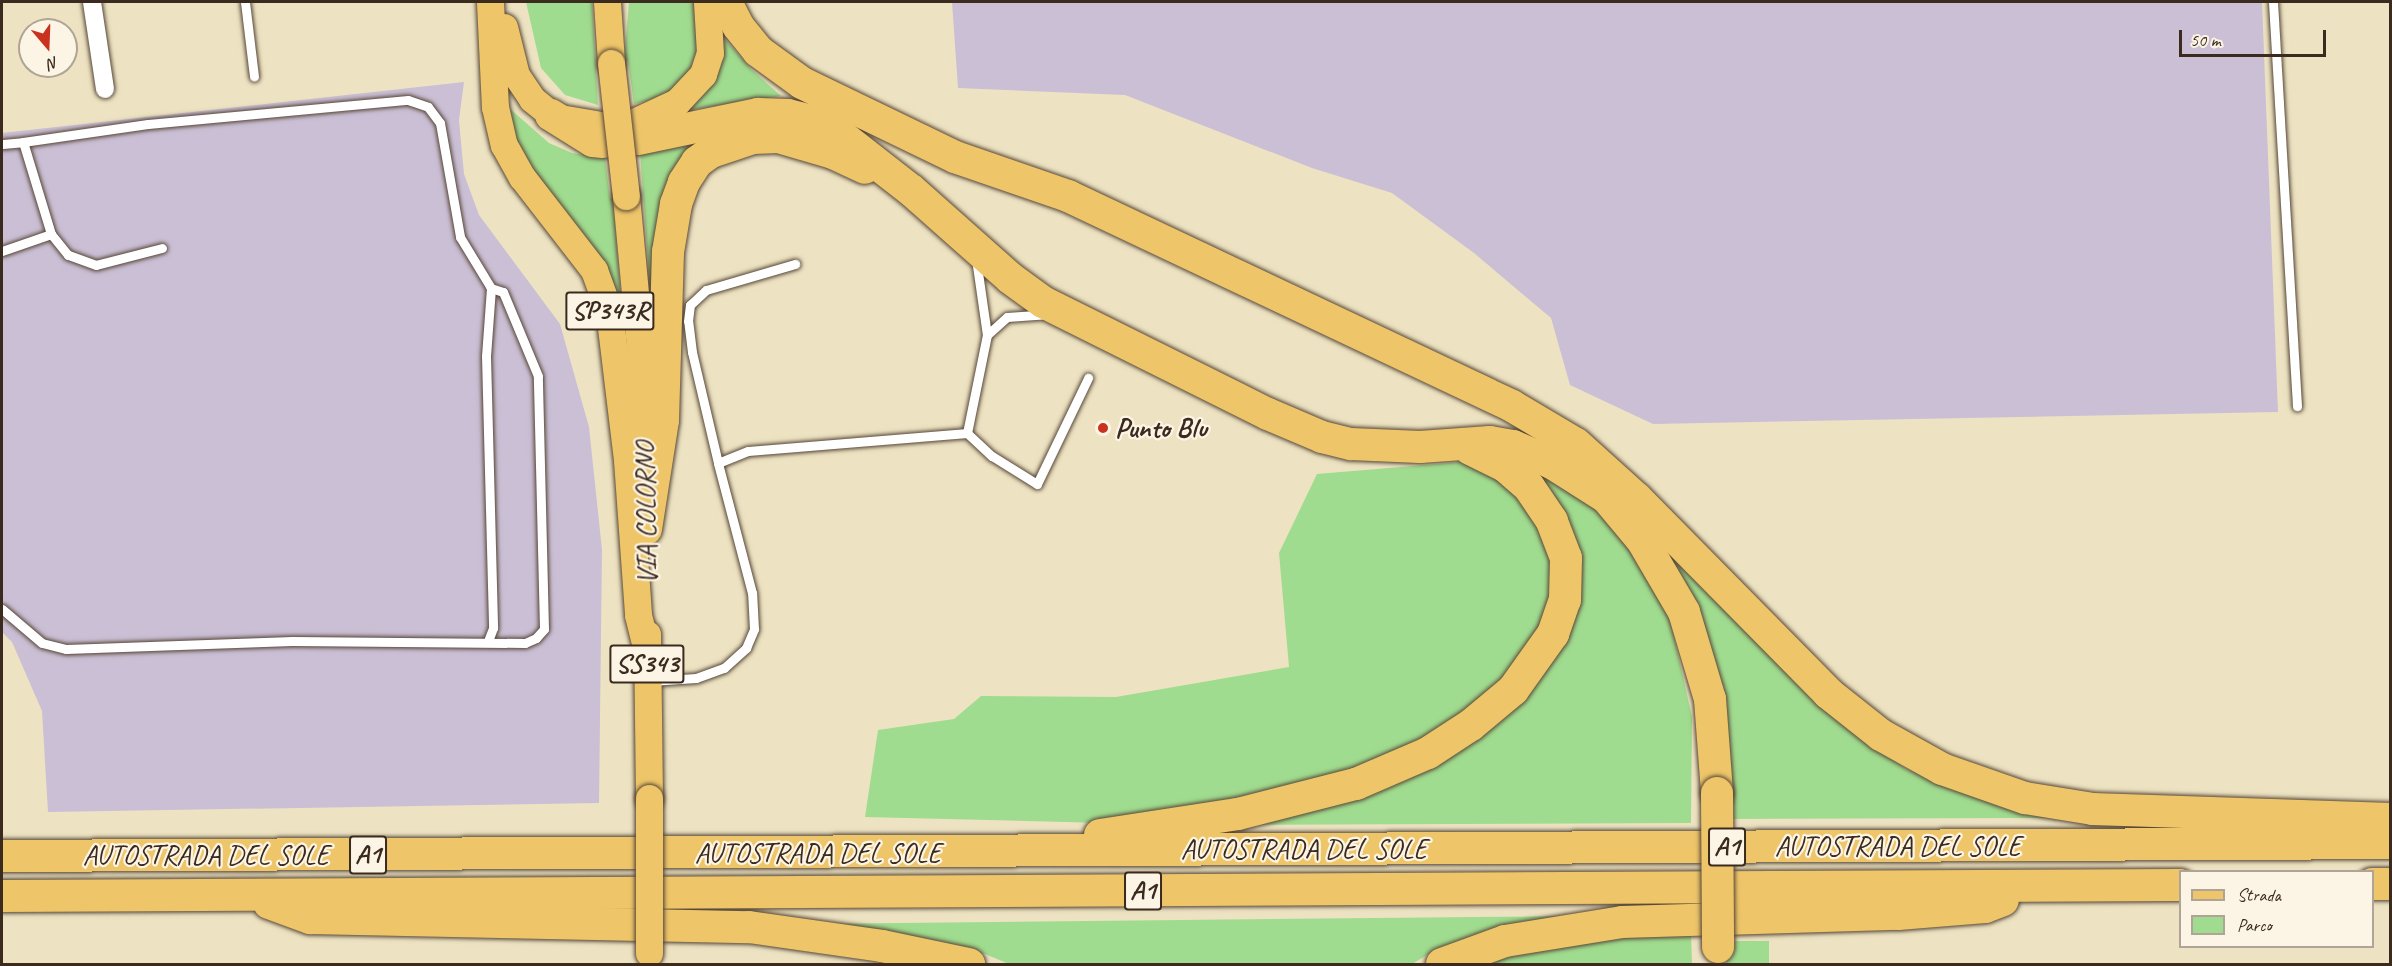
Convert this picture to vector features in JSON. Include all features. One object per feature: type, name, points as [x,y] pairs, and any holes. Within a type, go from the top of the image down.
[{"type":"highway","points":[[726,2],[738,26],[758,51],[809,87],[955,157],[1068,196],[1512,406],[1582,448],[1606,468],[1845,708],[1891,741],[1942,769],[2004,792],[2094,809],[2391,819]]},
{"type":"highway","points":[[551,115],[593,141],[602,134]]},
{"type":"highway","points":[[637,130],[742,117],[788,115],[830,127],[911,190],[1010,278],[1061,313],[1322,437],[1369,446],[1456,446],[1490,442],[1526,450],[1604,496]]},
{"type":"highway","points":[[646,529],[663,420],[664,332],[672,225],[684,182],[697,162],[729,144],[778,137],[833,153],[911,190]]},
{"type":"highway","points":[[1542,425],[1653,555],[1692,632],[1710,699],[1717,793],[1718,956]]},
{"type":"highway","points":[[1063,850],[1105,833],[1238,814],[1356,784],[1428,753],[1472,725],[1513,690],[1553,634],[1565,600],[1566,558],[1549,515],[1521,478],[1500,463],[1456,446]]},
{"type":"highway","name":"AUTOSTRADA DEL SOLE","points":[[2,856],[2391,843]]},
{"type":"highway","points":[[2374,884],[2391,884]]},
{"type":"highway","name":"AUTOSTRADA DEL SOLE","points":[[2,897],[2179,885]]},
{"type":"highway","points":[[1442,964],[1505,941],[1622,922],[1898,914],[1985,907],[2035,887]]},
{"type":"highway","points":[[251,896],[310,918],[749,927],[882,946],[969,964]]},
{"type":"main road","name":"SP343R","points":[[490,2],[495,107],[504,145],[522,177],[590,264],[609,311],[627,460],[638,615],[647,652]]},
{"type":"main road","points":[[501,2],[516,75],[526,92],[551,115]]},
{"type":"main road","name":"VIA COLORNO","points":[[608,2],[610,53],[626,196],[644,406],[649,958]]},
{"type":"main road","points":[[610,53],[620,2]]},
{"type":"main road","points":[[637,130],[677,102],[703,74],[710,52],[707,2]]},
{"type":"street","points":[[92,2],[105,89]]},
{"type":"lane","points":[[245,2],[254,76]]},
{"type":"lane","points":[[2273,2],[2297,406]]},
{"type":"lane","points":[[2,144],[148,124],[418,102],[435,113],[440,123],[460,237],[491,288],[486,356],[493,628],[488,641]]},
{"type":"lane","points":[[23,142],[51,234],[68,255],[96,266],[162,248]]},
{"type":"lane","points":[[2,251],[51,234]]},
{"type":"lane","points":[[967,433],[987,335],[974,246]]},
{"type":"lane","points":[[647,681],[686,680],[714,673],[740,656],[751,639],[755,618],[752,593],[692,352],[688,321],[690,305],[706,290],[795,264]]},
{"type":"lane","points":[[2,609],[42,643],[66,649],[292,641],[525,643],[544,629],[538,376],[508,301],[503,292],[491,288]]},
{"type":"lane","points":[[987,335],[1007,316],[1061,313]]},
{"type":"lane","points":[[718,463],[748,452],[967,433],[992,456],[1037,484],[1088,378]]},
{"type":"shaded area","points":[[952,2],[2262,2],[2278,412],[1653,424],[1570,385],[1551,318],[1474,253],[1392,193],[1312,168],[1125,95],[958,88]]},
{"type":"shaded area","points":[[464,82],[459,120],[464,174],[479,215],[560,324],[589,427],[602,550],[599,803],[48,812],[42,711],[12,642],[2,632],[2,133]]},
{"type":"green space","points":[[526,2],[592,2],[598,105],[565,95],[541,68]]},
{"type":"green space","points":[[629,2],[697,2],[701,38],[686,81],[655,99],[634,104],[628,61],[624,61]]},
{"type":"green space","points":[[723,37],[751,69],[781,96],[688,110],[717,73]]},
{"type":"green space","points":[[509,108],[549,143],[572,153],[605,158],[610,198],[613,198],[623,326],[513,134]]},
{"type":"green space","points":[[725,134],[703,148],[653,328],[640,152]]},
{"type":"green space","points":[[1473,461],[1499,476],[1534,510],[1553,558],[1547,615],[1510,670],[1456,720],[1375,764],[1276,794],[1105,823],[865,817],[878,730],[954,719],[981,696],[1116,697],[1289,667],[1279,553],[1317,474]]},
{"type":"green space","points":[[1545,468],[1585,496],[1626,544],[1670,619],[1692,717],[1691,823],[1215,825],[1323,805],[1550,653],[1567,533],[1543,477]]},
{"type":"green space","points":[[1633,510],[1835,718],[1906,769],[1989,802],[2056,818],[1722,819],[1720,726]]},
{"type":"green space","points":[[1566,916],[1439,948],[1412,964],[1009,964],[985,954],[806,924]]},
{"type":"green space","points":[[1691,933],[1692,964],[1473,964],[1567,940]]},
{"type":"green space","points":[[1726,941],[1769,941],[1769,964],[1726,964]]},
{"type":"place","name":"Punto Blu","points":[[1103,428]]}]
